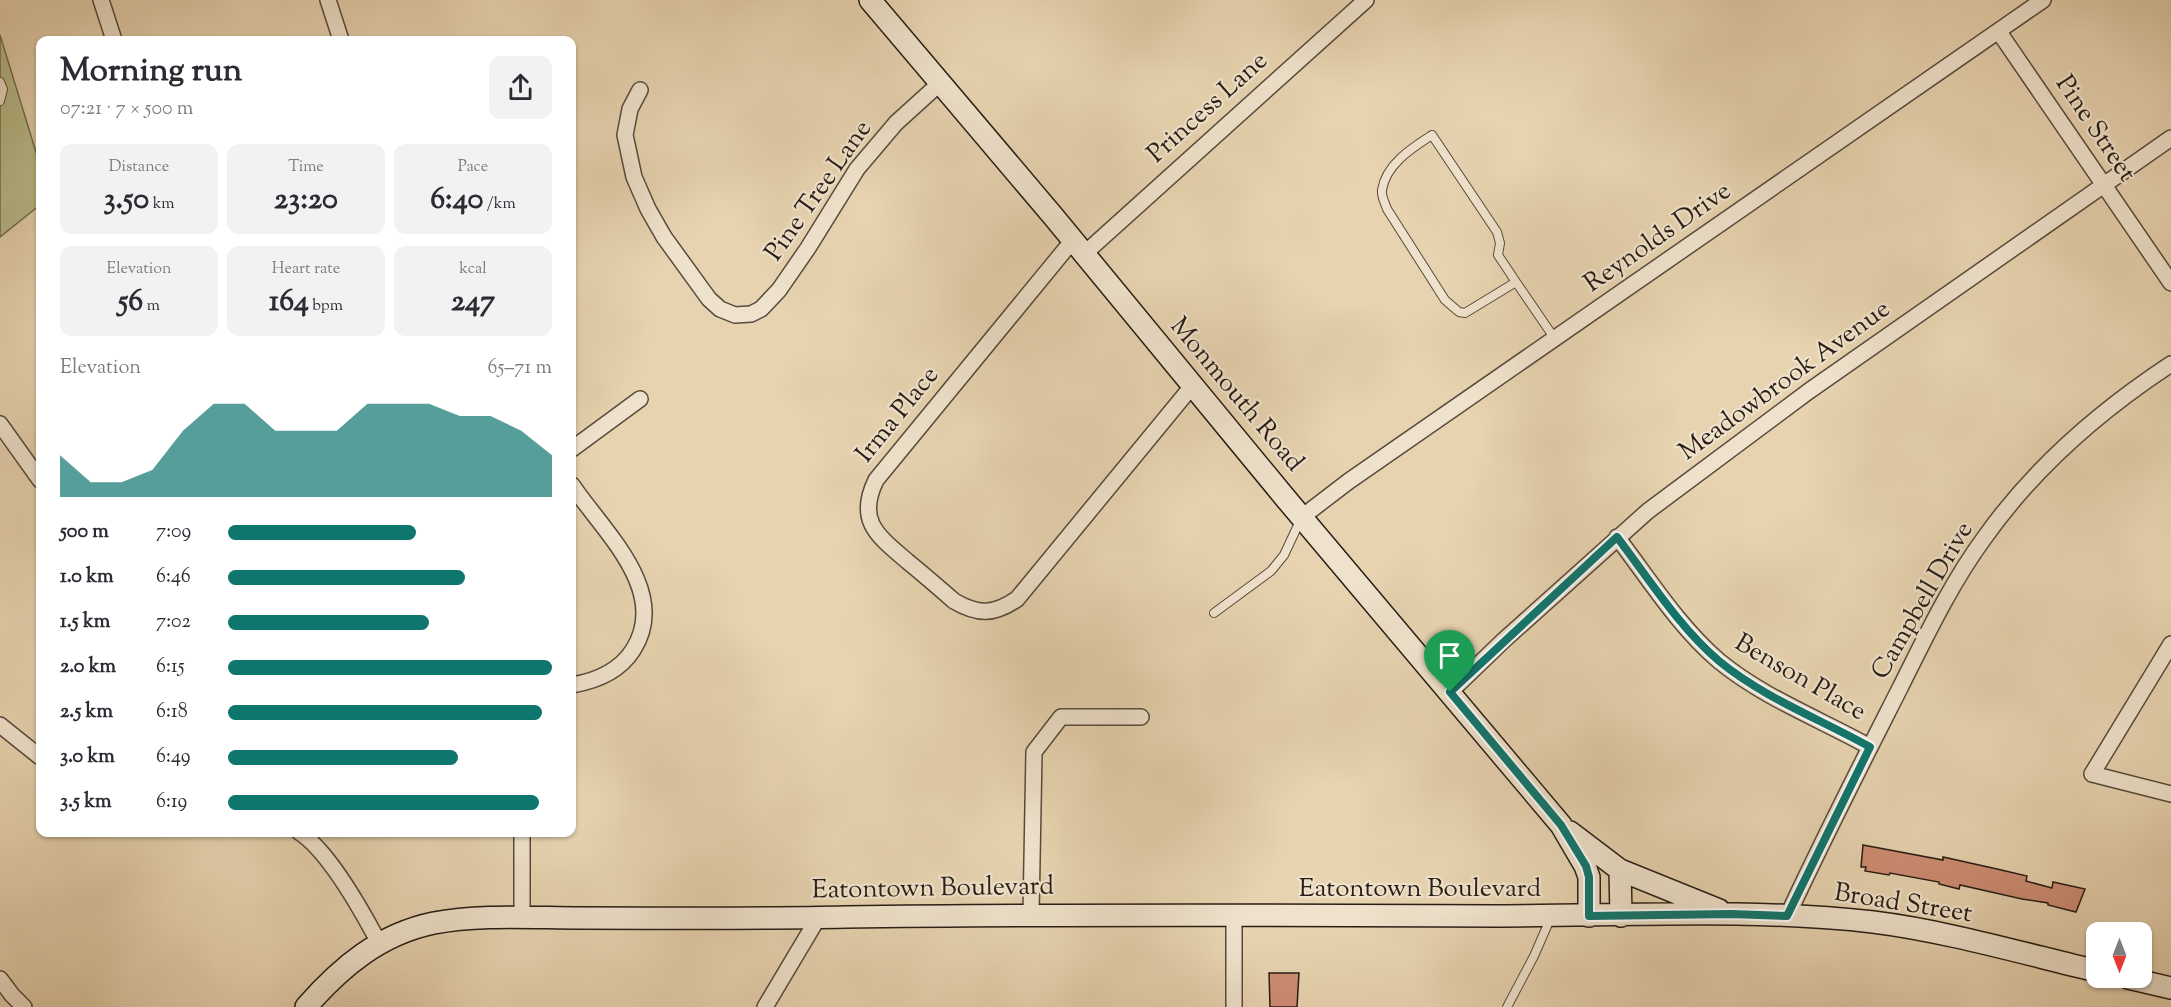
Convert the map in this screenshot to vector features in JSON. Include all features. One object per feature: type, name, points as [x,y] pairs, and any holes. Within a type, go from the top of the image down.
[{"type":"main road","name":"Monmouth Road","points":[[870,0],[1561,825],[1586,866],[1589,877],[1589,916]]},
{"type":"main road","name":"Monmouth Road","points":[[1561,825],[1620,870],[1731,914]]},
{"type":"main road","points":[[1620,870],[1621,916]]},
{"type":"main road","name":"Eatontown Boulevard","points":[[306,1007],[349,963],[379,943],[405,931],[436,922],[522,918],[818,918],[1031,914],[1589,916]]},
{"type":"main road","name":"Broad Street","points":[[1589,916],[1731,914],[1856,921],[1918,930],[2086,968]]},
{"type":"main road","points":[[2152,984],[2171,988]]},
{"type":"street","points":[[100,0],[113,36]]},
{"type":"street","points":[[328,0],[340,36]]},
{"type":"street","name":"Princess Lane","points":[[1078,247],[1366,0]]},
{"type":"street","name":"Reynolds Drive","points":[[1302,517],[1349,481],[1999,32],[2036,2]]},
{"type":"street","name":"Pine Street","points":[[1999,32],[2171,283]]},
{"type":"street","name":"Pine Tree Lane","points":[[640,90],[630,109],[625,135],[634,177],[664,237],[709,299],[720,309],[735,315],[752,314],[761,309],[779,290],[857,169],[896,123],[939,84]]},
{"type":"street","name":"Meadowbrook Avenue","points":[[1450,692],[1648,511],[1809,391],[2171,138]]},
{"type":"street","name":"Irma Place","points":[[1078,247],[876,480],[868,501],[868,515],[877,536],[954,601],[966,608],[982,612],[1005,607],[1017,599],[1193,385]]},
{"type":"street","name":"Campbell Drive","points":[[1787,916],[1870,747],[1958,577],[1992,527],[2014,500],[2066,446],[2123,398],[2171,364]]},
{"type":"street","points":[[576,446],[640,399]]},
{"type":"street","points":[[0,424],[36,474]]},
{"type":"street","points":[[576,491],[635,573],[644,602],[645,616],[637,644],[621,665],[590,682],[576,684]]},
{"type":"street","name":"Benson Place","points":[[1617,537],[1684,625],[1720,661],[1766,693],[1870,747]]},
{"type":"street","points":[[2171,644],[2092,774],[2171,794]]},
{"type":"street","points":[[1031,914],[1034,752],[1061,717],[1141,717]]},
{"type":"street","points":[[0,725],[36,754]]},
{"type":"street","points":[[305,837],[315,846],[355,899],[379,943]]},
{"type":"street","points":[[522,837],[522,918]]},
{"type":"street","points":[[1234,915],[1234,1007]]},
{"type":"street","points":[[765,1007],[818,918]]},
{"type":"street","points":[[0,979],[24,1007]]},
{"type":"lane","points":[[0,82],[3,89],[0,101]]},
{"type":"lane","points":[[1516,282],[1465,313],[1459,312],[1445,300],[1387,209],[1382,192],[1388,174],[1403,154],[1432,135],[1497,232],[1500,243],[1498,255],[1555,339]]},
{"type":"lane","points":[[1214,613],[1270,571],[1284,555],[1302,517]]},
{"type":"lane","points":[[1507,1007],[1534,956],[1551,916]]},
{"type":"green space","points":[[0,35],[36,152],[36,208],[0,237]]},
{"type":"building","points":[[1863,845],[1943,860],[1943,857],[1997,869],[2027,876],[2026,881],[2052,888],[2053,882],[2085,889],[2076,912],[2048,905],[2048,903],[1960,885],[1959,889],[1939,884],[1939,882],[1865,871],[1866,867],[1861,867]]},
{"type":"building","points":[[1269,973],[1299,973],[1297,1007],[1270,1007]]},
{"type":"route","points":[[1617,537],[1684,625],[1720,661],[1766,693],[1870,747],[1787,916],[1731,914],[1589,916],[1589,877],[1586,866],[1561,825],[1450,692],[1617,537]]}]
